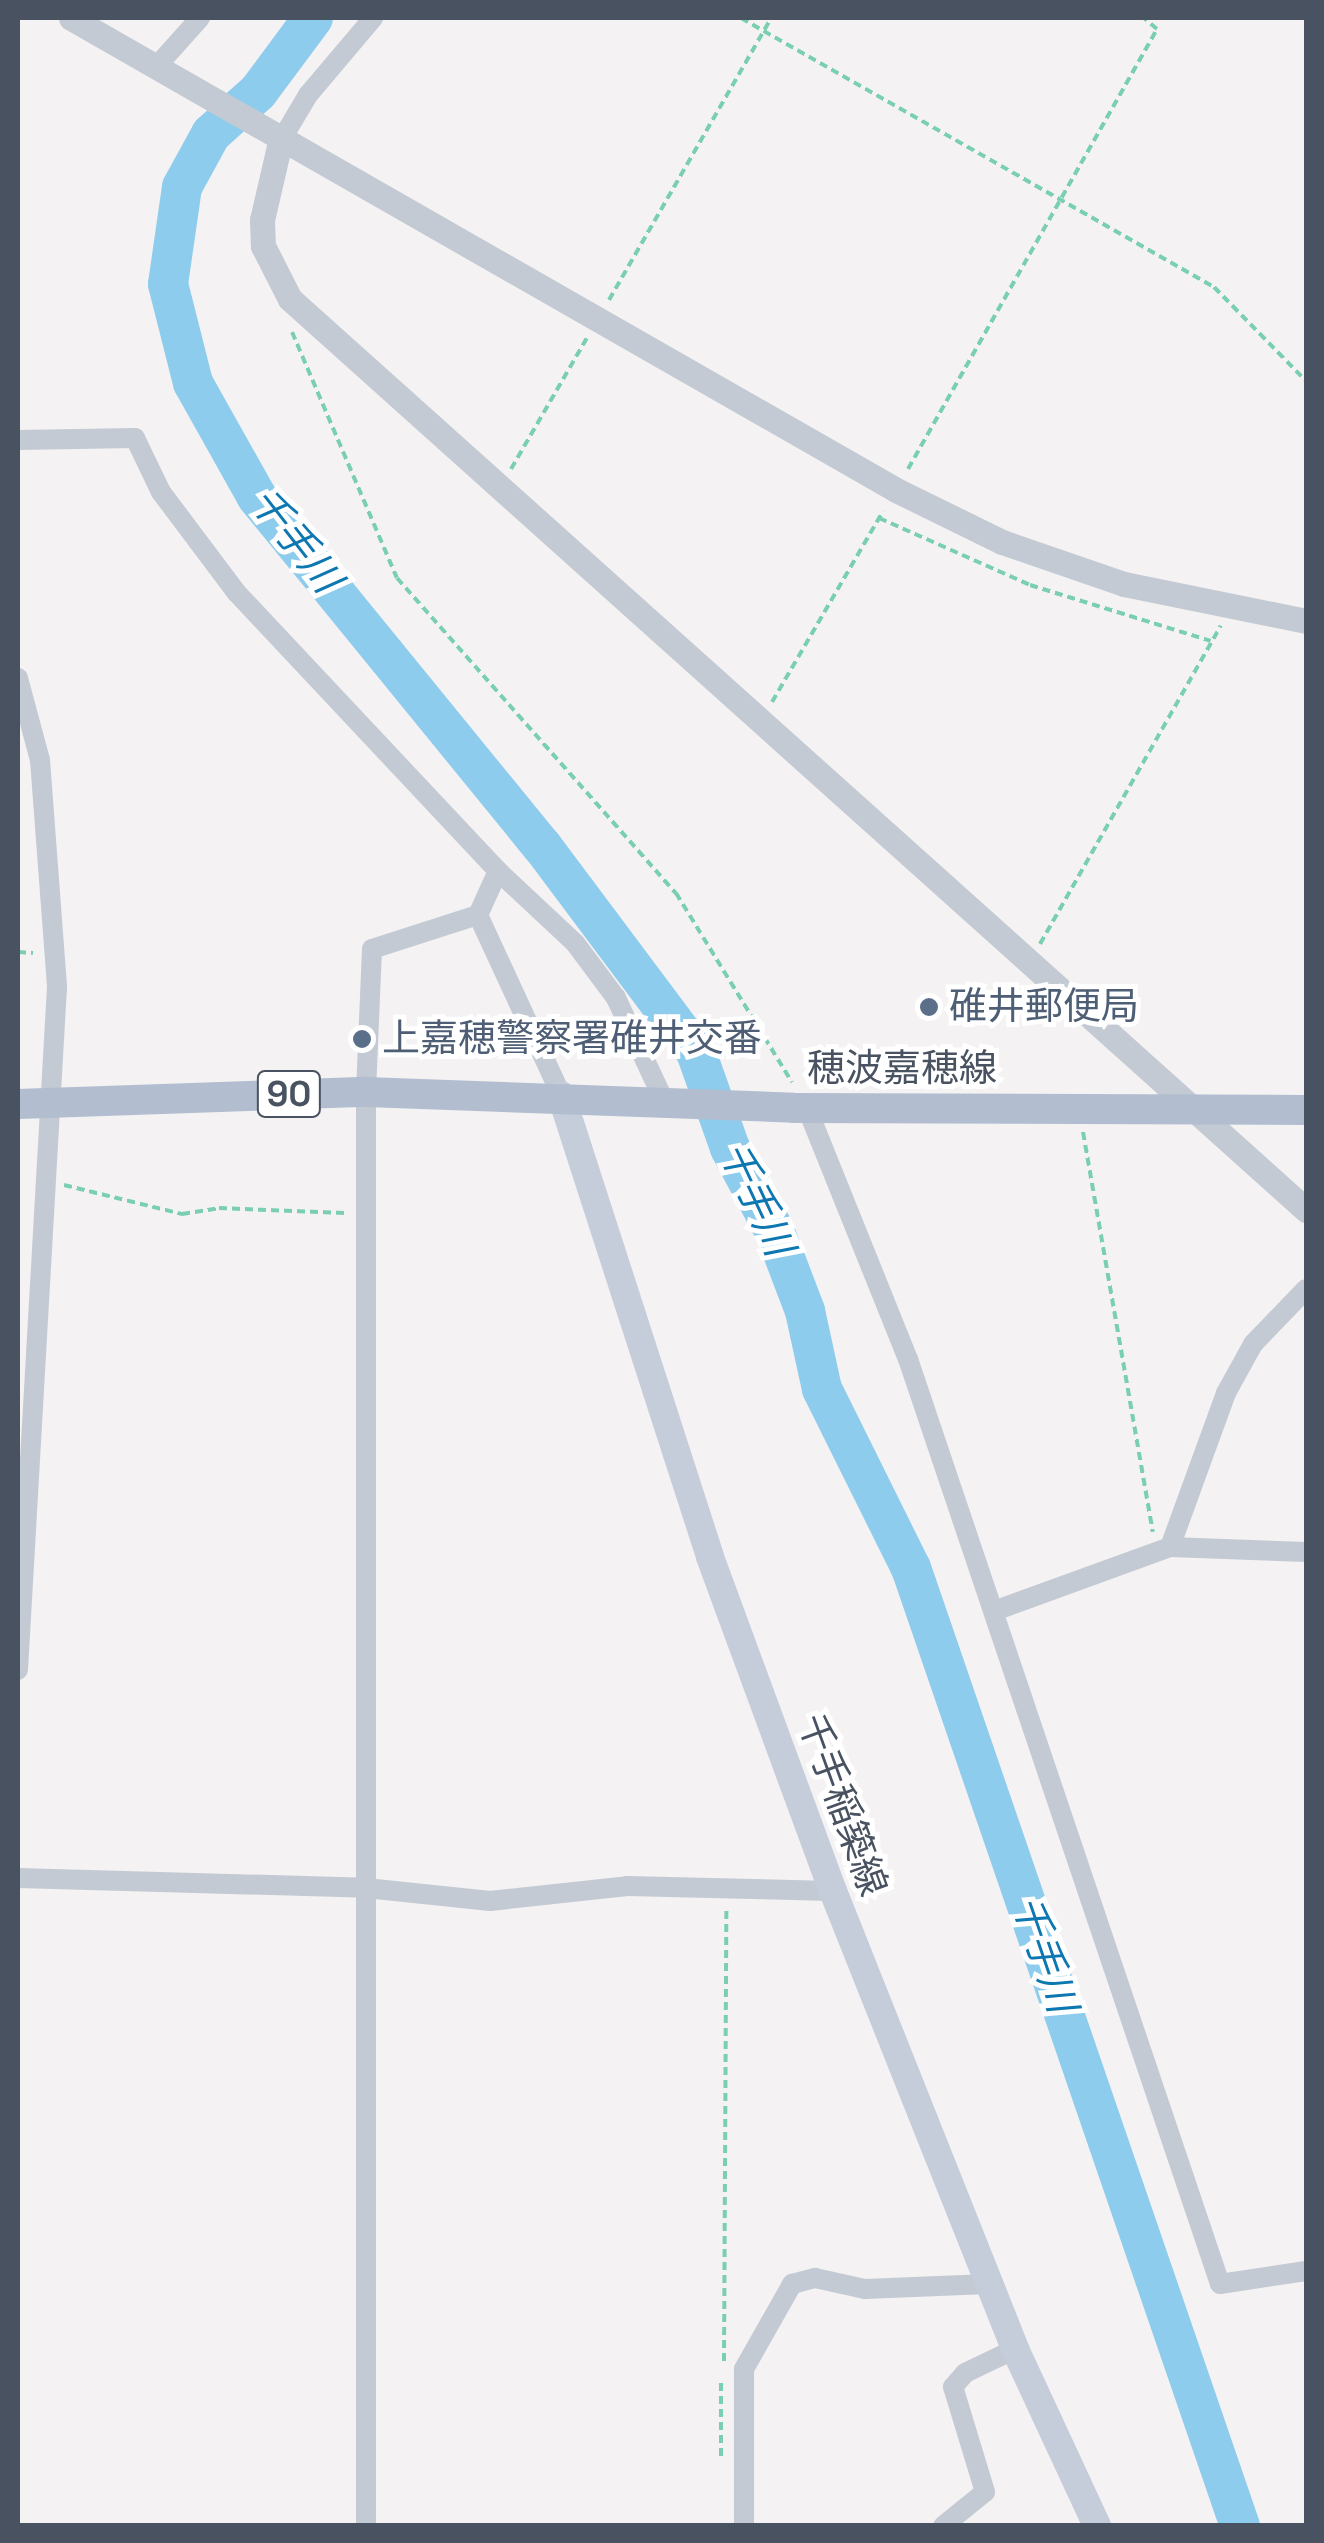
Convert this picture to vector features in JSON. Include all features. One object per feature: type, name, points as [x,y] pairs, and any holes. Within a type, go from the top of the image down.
[{"type":"main road","name":"穂波嘉穂線","points":[[33,1103],[366,1092],[561,1094],[800,1108],[1306,1110]]},
{"type":"main road","name":"千手稲築線","points":[[561,1094],[710,1557],[833,1891],[1014,2349],[1096,2526]]},
{"type":"street","points":[[71,18],[280,142],[896,490],[1002,542],[1124,584],[1231,610],[1306,621]]},
{"type":"street","points":[[162,70],[200,18]]},
{"type":"street","points":[[373,18],[308,95],[280,142],[262,220],[263,246],[282,287],[500,488],[1306,1210]]},
{"type":"street","points":[[18,440],[134,438],[161,492],[236,592],[498,871],[575,943],[616,998],[670,1102]]},
{"type":"street","points":[[18,678],[40,760],[56,971],[56,1053],[33,1103],[50,1179],[18,1670]]},
{"type":"street","points":[[366,2526],[366,1092],[372,950],[478,915],[498,871]]},
{"type":"street","points":[[478,915],[561,1094]]},
{"type":"street","points":[[800,1108],[908,1359],[1220,2284],[1306,2271]]},
{"type":"street","points":[[1163,1549],[1226,1393],[1262,1332],[1306,1290]]},
{"type":"street","points":[[994,1611],[1163,1549],[1306,1552]]},
{"type":"street","points":[[18,1878],[366,1888],[490,1901],[627,1886],[833,1891]]},
{"type":"street","points":[[744,2526],[744,2369],[792,2284],[816,2278],[865,2289],[988,2284]]},
{"type":"street","points":[[943,2526],[985,2492],[953,2387],[965,2373],[1014,2349]]},
{"type":"path","points":[[741,18],[1214,287],[1306,381]]},
{"type":"path","points":[[500,488],[770,18]]},
{"type":"path","points":[[762,719],[1158,29],[1144,18]]},
{"type":"path","points":[[282,287],[294,339],[398,578],[676,893],[800,1108]]},
{"type":"path","points":[[879,518],[1030,585],[1211,641]]},
{"type":"path","points":[[1031,960],[1231,610]]},
{"type":"path","points":[[1079,1110],[1163,1549]]},
{"type":"path","points":[[50,1179],[110,1201],[182,1214],[219,1208],[368,1213]]},
{"type":"path","points":[[722,2472],[719,2400],[728,2322],[726,1888]]},
{"type":"waterway","name":"千手川","points":[[313,18],[258,92],[211,134],[182,187],[168,284],[193,383],[257,497],[542,846],[696,1052],[730,1148],[775,1232],[805,1311],[822,1389],[911,1568],[1240,2526]]},
{"type":"place","name":"碓井郵便局","points":[[929,1007]]},
{"type":"place","name":"上嘉穂警察署碓井交番","points":[[362,1039]]}]
